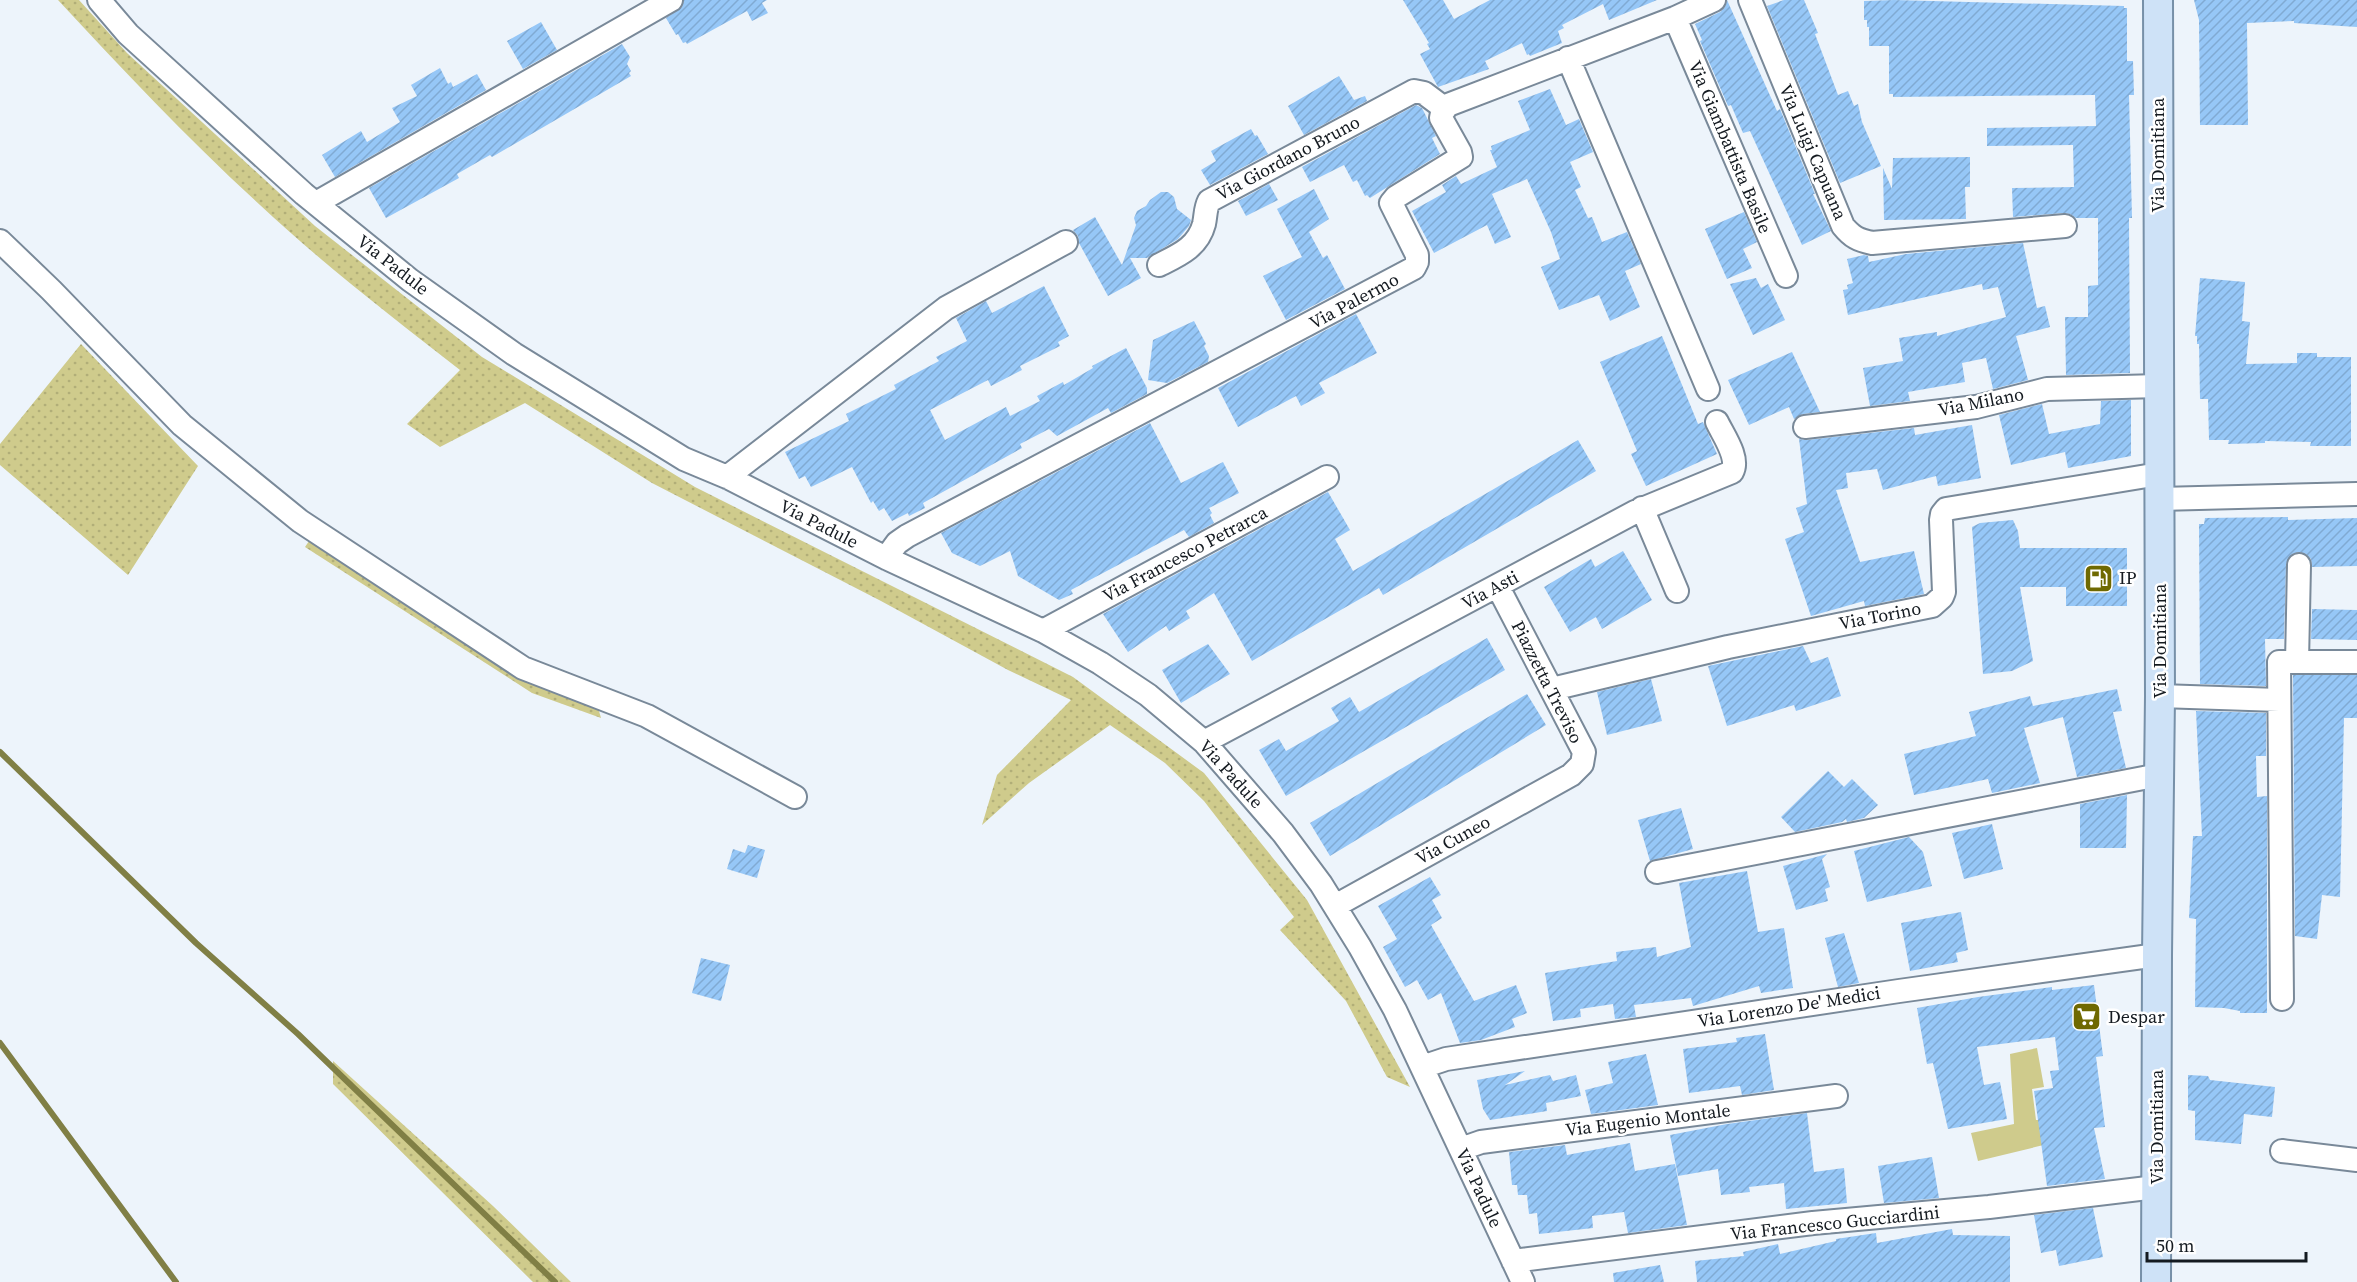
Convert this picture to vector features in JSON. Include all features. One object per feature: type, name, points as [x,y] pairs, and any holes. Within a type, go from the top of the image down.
[{"type":"main road","name":"Via Domitiana","points":[[2156,1282],[2160,696],[2158,0]]},
{"type":"street","name":"Via Padule","points":[[99,0],[128,34],[316,203],[410,280],[514,354],[684,459],[727,477],[886,558],[1042,630],[1100,663],[1148,695],[1204,742],[1283,833],[1335,906],[1395,1010],[1523,1282]]},
{"type":"street","points":[[316,203],[671,0]]},
{"type":"street","points":[[1444,108],[1492,87],[1675,18],[1714,0]]},
{"type":"street","name":"Via Luigi Capuana","points":[[1750,0],[1843,226],[1851,235],[1858,240],[1872,243],[2065,226]]},
{"type":"street","name":"Via Giambattista Basile","points":[[1675,18],[1786,276]]},
{"type":"street","points":[[1568,58],[1708,389]]},
{"type":"street","name":"Via Giordano Bruno","points":[[1159,265],[1184,253],[1193,245],[1204,223],[1204,210],[1209,201],[1414,91],[1424,93],[1444,108]]},
{"type":"street","name":"Via Palermo","points":[[886,558],[897,543],[907,536],[1414,268],[1418,262],[1417,255],[1391,203],[1396,197],[1461,157],[1441,118],[1444,108]]},
{"type":"street","points":[[0,241],[51,290],[182,425],[300,521],[523,668],[647,716],[795,797]]},
{"type":"street","points":[[727,477],[946,308],[1066,242]]},
{"type":"street","name":"Via Milano","points":[[1805,427],[1976,407],[2047,389],[2159,386]]},
{"type":"street","name":"Via Asti","points":[[1204,742],[1498,587],[1642,508],[1732,472],[1735,467],[1733,457],[1717,422]]},
{"type":"street","name":"Via Francesco Petrarca","points":[[1042,630],[1327,477]]},
{"type":"street","points":[[2159,486],[2357,494]]},
{"type":"street","name":"Via Torino","points":[[1552,690],[1728,647],[1932,606],[1938,602],[1944,592],[1941,520],[1946,509],[2159,486]]},
{"type":"street","points":[[1642,508],[1677,591]]},
{"type":"street","points":[[2297,662],[2299,565]]},
{"type":"street","name":"Piazzetta Treviso","points":[[1498,587],[1584,752],[1582,764],[1571,775]]},
{"type":"street","points":[[2282,999],[2279,662],[2357,662]]},
{"type":"street","points":[[2160,696],[2279,699]]},
{"type":"street","name":"Via Cuneo","points":[[1335,906],[1571,775]]},
{"type":"street","points":[[1657,872],[2159,775]]},
{"type":"street","name":"Via Lorenzo De' Medici","points":[[1422,1067],[1458,1057],[1887,992],[2157,955]]},
{"type":"street","name":"Via Eugenio Montale","points":[[1461,1149],[1481,1142],[1836,1096]]},
{"type":"street","points":[[2282,1151],[2357,1160]]},
{"type":"street","name":"Via Francesco Gucciardini","points":[[1513,1261],[1813,1223],[1989,1207],[2156,1186]]},
{"type":"shaded area","points":[[58,0],[79,0],[127,53],[315,226],[482,357],[695,487],[1073,677],[1204,773],[1307,900],[1410,1087],[1387,1077],[1346,1001],[1280,930],[1294,917],[1204,801],[1165,763],[1110,725],[1029,783],[982,825],[997,775],[1071,700],[1008,670],[881,601],[652,483],[525,403],[440,447],[407,424],[460,370],[333,269],[260,205],[182,130]]},
{"type":"shaded area","points":[[81,344],[198,466],[128,575],[0,465],[0,444]]},
{"type":"shaded area","points":[[311,538],[597,704],[601,718],[532,693],[305,547]]},
{"type":"shaded area","points":[[2037,1048],[2044,1087],[2032,1089],[2036,1120],[2050,1120],[2052,1143],[1978,1161],[1971,1133],[2014,1124],[2010,1054]]},
{"type":"shaded area","points":[[333,1061],[493,1206],[571,1282],[533,1282],[333,1084]]},
{"type":"building","points":[[684,0],[767,0],[762,3],[768,13],[752,21],[747,11],[687,44],[683,43],[678,34],[676,35],[666,18],[682,7]]},
{"type":"building","points":[[1403,0],[1443,0],[1454,19],[1490,0],[1657,0],[1609,20],[1603,4],[1562,25],[1564,28],[1558,31],[1562,43],[1530,56],[1527,55],[1522,43],[1485,61],[1489,69],[1438,87],[1420,54],[1430,49],[1427,44],[1429,43]]},
{"type":"building","points":[[1727,0],[1777,111],[1780,109],[1815,194],[1813,194],[1831,231],[1802,245],[1750,131],[1743,133],[1731,105],[1728,106],[1700,41],[1702,40],[1695,24],[1720,12]]},
{"type":"building","points":[[1784,0],[1804,0],[1818,33],[1815,34],[1838,95],[1848,91],[1854,106],[1858,104],[1862,122],[1881,166],[1840,183],[1767,6]]},
{"type":"building","points":[[2194,0],[2357,0],[2357,27],[2294,23],[2294,21],[2247,23],[2248,125],[2200,125],[2199,20]]},
{"type":"building","points":[[1864,1],[2124,6],[2127,8],[2127,61],[2133,61],[2134,95],[2129,95],[2132,218],[2129,218],[2130,373],[2066,375],[2065,317],[2088,317],[2088,286],[2098,285],[2098,218],[2076,218],[2064,213],[2013,217],[2012,188],[2074,187],[2073,145],[1987,146],[1987,128],[2096,126],[2095,95],[1893,97],[1893,94],[1889,94],[1889,46],[1869,46],[1869,27],[1867,27],[1867,20],[1864,20]]},
{"type":"building","points":[[541,22],[557,50],[523,69],[507,41]]},
{"type":"building","points":[[622,44],[630,57],[627,64],[631,76],[492,157],[490,155],[457,174],[459,178],[386,218],[369,188]]},
{"type":"building","points":[[440,68],[448,84],[451,82],[453,87],[477,74],[486,90],[335,177],[322,155],[361,131],[367,142],[400,122],[392,108],[417,96],[411,85]]},
{"type":"building","points":[[1339,76],[1354,100],[1365,96],[1367,101],[1304,135],[1288,106]]},
{"type":"building","points":[[1550,89],[1566,125],[1579,119],[1593,152],[1570,162],[1581,187],[1575,190],[1588,218],[1592,217],[1602,242],[1627,232],[1641,264],[1625,271],[1640,307],[1610,321],[1599,295],[1559,310],[1541,267],[1560,259],[1551,232],[1527,179],[1492,194],[1511,237],[1495,244],[1487,225],[1434,253],[1412,211],[1446,192],[1442,185],[1456,176],[1461,184],[1497,167],[1490,150],[1492,150],[1491,146],[1530,130],[1518,101]]},
{"type":"building","points":[[1416,105],[1422,108],[1436,136],[1432,138],[1440,154],[1370,198],[1365,196],[1357,180],[1353,182],[1344,165],[1310,182],[1302,167]]},
{"type":"building","points":[[1251,129],[1268,154],[1210,185],[1201,170],[1216,161],[1211,151]]},
{"type":"building","points":[[1970,157],[1970,187],[1965,187],[1966,219],[1884,220],[1883,168],[1892,189],[1893,158]]},
{"type":"building","points":[[1269,184],[1278,200],[1246,216],[1238,201]]},
{"type":"building","points":[[1314,189],[1329,219],[1309,232],[1323,258],[1327,255],[1345,289],[1286,320],[1263,276],[1302,257],[1277,209]]},
{"type":"building","points":[[1161,192],[1168,192],[1174,197],[1177,209],[1191,220],[1189,226],[1178,239],[1147,258],[1130,258],[1141,278],[1108,296],[1073,230],[1095,217],[1122,265],[1136,225],[1134,218],[1137,211]]},
{"type":"building","points":[[1744,212],[1757,242],[1743,249],[1752,268],[1727,279],[1705,229]]},
{"type":"building","points":[[2023,243],[2037,308],[2045,306],[2050,327],[2016,336],[2028,380],[1993,389],[1986,358],[1962,363],[1965,382],[1908,392],[1910,401],[1870,406],[1863,368],[1903,361],[1899,338],[1937,332],[1937,336],[2006,317],[1998,287],[1983,290],[1982,284],[1848,315],[1843,290],[1848,289],[1847,285],[1853,283],[1847,259],[1864,255],[1868,256],[1869,262],[1906,254]]},
{"type":"building","points":[[1756,278],[1761,288],[1768,284],[1785,320],[1753,335],[1730,284]]},
{"type":"building","points":[[2200,278],[2245,282],[2242,321],[2250,322],[2246,364],[2297,363],[2297,353],[2317,353],[2317,357],[2351,357],[2351,446],[2310,446],[2311,442],[2265,441],[2265,443],[2228,444],[2229,440],[2209,440],[2208,399],[2200,399],[2199,344],[2195,336]]},
{"type":"building","points":[[1044,286],[1069,336],[1058,342],[1060,346],[1020,366],[1022,370],[991,386],[988,380],[930,410],[945,440],[1006,407],[1010,416],[1040,401],[1037,396],[1063,382],[1064,385],[1093,368],[1092,366],[1126,348],[1147,388],[1147,394],[1111,413],[1108,408],[1057,436],[1049,429],[1020,444],[1022,448],[923,503],[925,508],[892,521],[884,508],[879,511],[873,501],[871,503],[852,467],[811,487],[805,476],[799,479],[785,452],[849,421],[846,414],[896,389],[894,385],[939,361],[936,357],[967,341],[956,318],[986,301],[992,313]]},
{"type":"building","points":[[1356,314],[1377,353],[1319,383],[1325,393],[1301,406],[1296,396],[1238,427],[1218,388]]},
{"type":"building","points":[[1194,321],[1206,344],[1204,346],[1209,356],[1208,362],[1167,383],[1148,380],[1153,340]]},
{"type":"building","points":[[1662,336],[1698,424],[1703,422],[1717,454],[1646,486],[1631,454],[1637,451],[1600,362]]},
{"type":"building","points":[[1792,352],[1820,412],[1803,414],[1794,419],[1789,407],[1749,425],[1728,380]]},
{"type":"building","points":[[2131,400],[2131,456],[2068,468],[2065,452],[2011,465],[1999,415],[2042,404],[2049,434],[2100,424],[2101,401]]},
{"type":"building","points":[[1150,423],[1181,483],[1223,462],[1239,493],[1209,508],[1214,523],[1189,537],[1184,530],[1071,590],[1073,594],[1059,600],[1018,576],[1010,551],[980,566],[952,553],[941,533]]},
{"type":"building","points":[[1972,425],[1981,478],[1938,486],[1936,476],[1883,490],[1877,469],[1846,473],[1848,488],[1836,490],[1860,562],[1914,551],[1924,594],[1865,606],[1864,601],[1811,616],[1785,539],[1804,532],[1796,508],[1807,504],[1799,439],[1914,428],[1915,435]]},
{"type":"building","points":[[1578,440],[1596,471],[1383,595],[1379,588],[1252,661],[1214,593],[1186,611],[1190,618],[1169,631],[1166,626],[1128,652],[1103,614],[1328,492],[1350,530],[1335,539],[1353,571]]},
{"type":"building","points":[[2288,517],[2288,520],[2357,518],[2357,566],[2312,567],[2311,559],[2306,554],[2299,552],[2292,554],[2286,565],[2284,639],[2265,639],[2266,686],[2200,684],[2199,524],[2204,524],[2205,518]]},
{"type":"building","points":[[2013,520],[2018,531],[2020,548],[2127,548],[2127,606],[2066,606],[2066,587],[2020,587],[2033,661],[2012,671],[1983,674],[1972,527],[1980,523]]},
{"type":"building","points":[[1623,551],[1652,600],[1602,629],[1596,617],[1570,632],[1544,587],[1591,559],[1595,567]]},
{"type":"building","points":[[2312,609],[2357,610],[2357,640],[2311,639]]},
{"type":"building","points":[[1487,638],[1505,670],[1286,796],[1259,750],[1279,739],[1286,751],[1339,721],[1331,708],[1350,697],[1359,712]]},
{"type":"building","points":[[1208,644],[1230,674],[1181,703],[1162,670]]},
{"type":"building","points":[[1803,646],[1811,663],[1828,657],[1841,696],[1796,711],[1794,705],[1727,726],[1708,666]]},
{"type":"building","points":[[2293,675],[2357,675],[2357,718],[2344,718],[2340,897],[2322,895],[2317,939],[2295,936]]},
{"type":"building","points":[[1651,679],[1662,721],[1607,735],[1597,692]]},
{"type":"building","points":[[2117,689],[2122,711],[2113,712],[2126,768],[2077,777],[2063,717],[2024,728],[2040,783],[1992,793],[1988,779],[1914,795],[1904,754],[1976,736],[1969,712],[2030,696],[2033,706]]},
{"type":"building","points":[[1527,694],[1546,725],[1330,856],[1310,823]]},
{"type":"building","points":[[2196,711],[2266,713],[2266,756],[2256,756],[2257,797],[2267,796],[2267,1013],[2240,1013],[2240,1011],[2224,1008],[2195,1007],[2196,919],[2189,918],[2193,836],[2202,836]]},
{"type":"building","points":[[1828,771],[1844,787],[1852,779],[1878,805],[1864,818],[1847,822],[1846,819],[1842,822],[1795,832],[1781,817]]},
{"type":"building","points":[[2127,795],[2126,848],[2080,848],[2080,804]]},
{"type":"building","points":[[1681,808],[1693,849],[1650,861],[1638,820]]},
{"type":"building","points":[[1992,824],[2003,869],[1964,879],[1952,833]]},
{"type":"building","points":[[1909,837],[1923,852],[1932,886],[1867,902],[1854,851]]},
{"type":"building","points":[[748,845],[765,850],[757,878],[727,869],[733,849],[745,853]]},
{"type":"building","points":[[1827,854],[1822,859],[1830,887],[1825,889],[1828,901],[1796,910],[1783,866]]},
{"type":"building","points":[[1747,871],[1758,932],[1784,928],[1793,988],[1761,993],[1759,986],[1693,1006],[1691,998],[1634,1005],[1636,1017],[1615,1019],[1613,1004],[1580,1009],[1581,1017],[1553,1021],[1545,973],[1617,961],[1616,952],[1656,947],[1657,957],[1691,947],[1679,883]]},
{"type":"building","points":[[1430,877],[1441,895],[1432,900],[1442,918],[1431,925],[1474,1001],[1516,985],[1527,1013],[1512,1019],[1515,1027],[1481,1040],[1460,1043],[1441,993],[1428,1000],[1417,980],[1405,987],[1383,947],[1397,939],[1378,906]]},
{"type":"building","points":[[1961,912],[1968,950],[1956,953],[1958,962],[1910,971],[1901,923]]},
{"type":"building","points":[[1844,933],[1859,983],[1838,987],[1825,938]]},
{"type":"building","points":[[701,958],[730,965],[721,1001],[692,993]]},
{"type":"building","points":[[2094,985],[2103,1056],[2096,1057],[2105,1127],[2094,1128],[2105,1179],[2047,1186],[2034,1091],[2053,1088],[2050,1071],[2059,1070],[2055,1037],[1977,1047],[1984,1085],[2000,1082],[2007,1119],[1948,1129],[1933,1063],[1927,1064],[1917,1008],[2052,987],[2052,990]]},
{"type":"building","points":[[1765,1034],[1774,1090],[1742,1095],[1740,1086],[1689,1093],[1683,1049],[1737,1042],[1736,1038]]},
{"type":"building","points":[[1646,1054],[1658,1105],[1591,1114],[1585,1090],[1613,1083],[1608,1062]]},
{"type":"building","points":[[1525,1071],[1505,1085],[1550,1075],[1553,1081],[1576,1075],[1581,1096],[1546,1103],[1547,1111],[1490,1120],[1483,1109],[1477,1080]]},
{"type":"building","points":[[2188,1075],[2208,1076],[2210,1080],[2275,1087],[2272,1117],[2244,1114],[2241,1144],[2195,1140],[2195,1111],[2188,1110]]},
{"type":"building","points":[[1807,1113],[1814,1172],[1844,1168],[1847,1203],[1786,1209],[1784,1183],[1749,1187],[1750,1192],[1721,1195],[1718,1169],[1678,1176],[1670,1135],[1727,1124]]},
{"type":"building","points":[[1630,1143],[1635,1171],[1675,1164],[1687,1225],[1628,1233],[1624,1212],[1592,1216],[1593,1228],[1539,1234],[1537,1213],[1529,1214],[1527,1195],[1518,1195],[1517,1185],[1512,1185],[1509,1152],[1565,1145],[1567,1155]]},
{"type":"building","points":[[1932,1157],[1939,1198],[1884,1203],[1878,1166]]},
{"type":"building","points":[[2093,1208],[2103,1257],[2059,1266],[2056,1250],[2041,1253],[2034,1215]]},
{"type":"building","points":[[1952,1229],[1953,1235],[2010,1236],[2010,1282],[1697,1282],[1695,1261],[1744,1256],[1743,1252],[1778,1244],[1780,1254],[1836,1241],[1836,1239],[1876,1233],[1877,1243]]},
{"type":"building","points":[[1660,1265],[1664,1282],[1614,1282],[1613,1273]]},
{"type":"waterway","points":[[0,752],[196,943],[298,1034],[555,1282]]},
{"type":"waterway","points":[[0,1043],[176,1282]]},
{"type":"place","name":"IP","points":[[2098,578]]},
{"type":"place","name":"Despar","points":[[2087,1017]]}]
